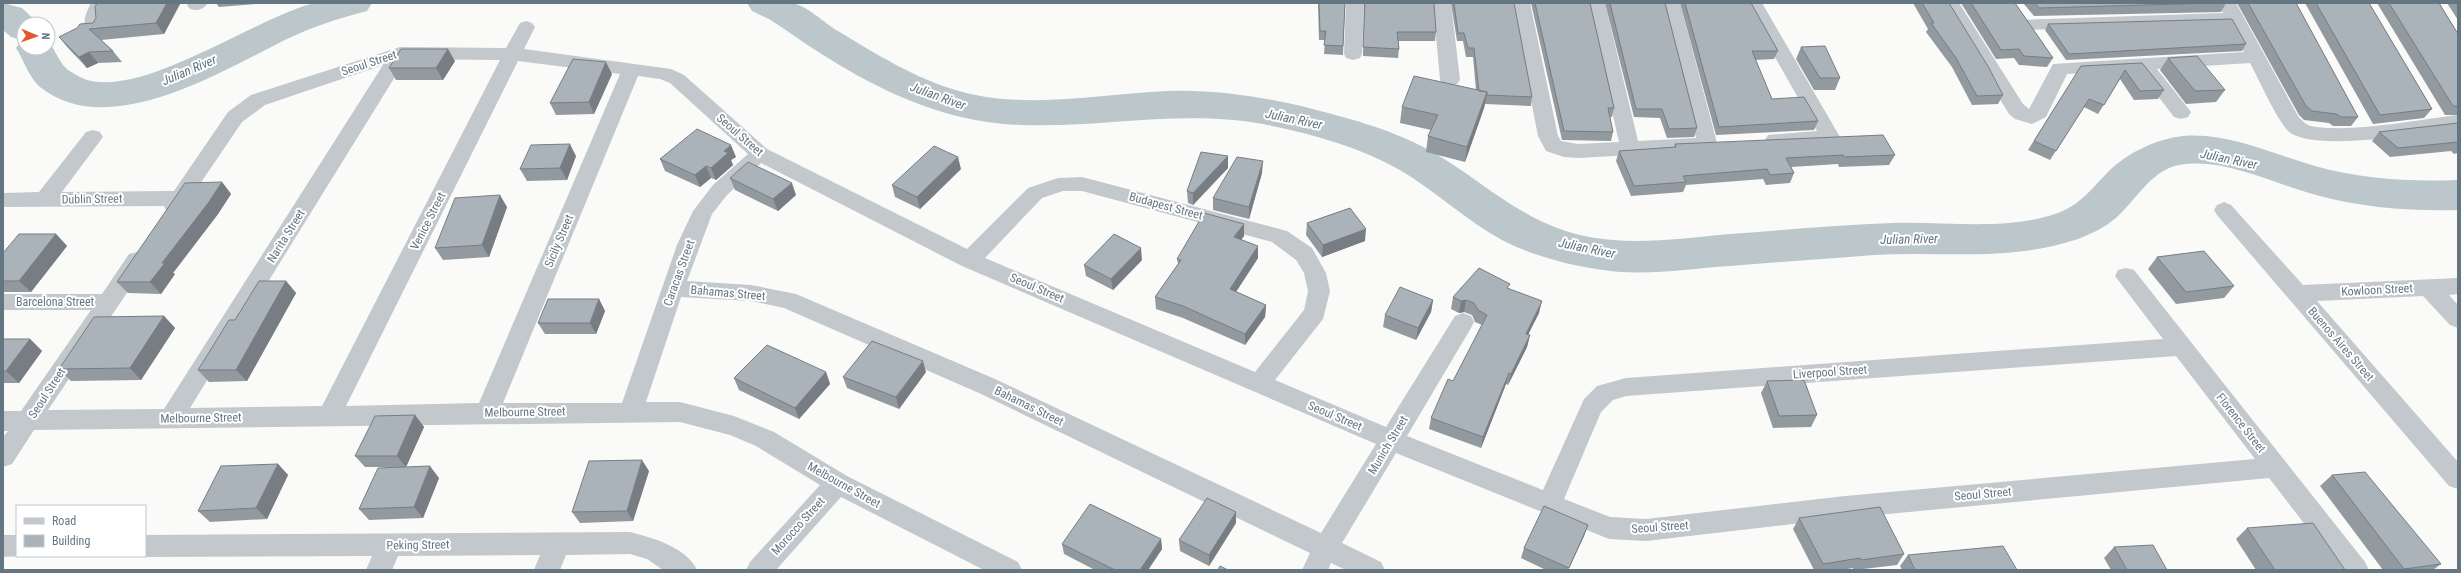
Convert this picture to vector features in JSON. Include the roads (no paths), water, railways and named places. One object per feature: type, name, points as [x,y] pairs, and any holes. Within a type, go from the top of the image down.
[{"type":"street","points":[[94,29],[93,18],[100,3]]},
{"type":"street","points":[[1354,54],[1355,3]]},
{"type":"street","points":[[1442,3],[1450,80]]},
{"type":"street","points":[[1522,3],[1548,136],[1553,146],[1564,150],[1578,151],[1714,143],[1671,3]]},
{"type":"street","points":[[1596,3],[1630,147]]},
{"type":"street","points":[[1753,3],[1830,137],[1753,141]]},
{"type":"street","points":[[1950,3],[1995,76],[2022,114],[2032,117],[2039,112],[2051,55]]},
{"type":"street","points":[[2017,8],[2027,24],[2051,55],[2142,63],[2256,57]]},
{"type":"street","points":[[2027,24],[2230,10],[2290,120],[2298,129],[2315,134],[2366,133],[2448,123]]},
{"type":"street","name":"Venice Street","points":[[329,416],[526,26]]},
{"type":"street","name":"Seoul Street","points":[[162,224],[235,117],[258,100],[400,53],[512,54],[664,73],[677,79],[760,154],[970,260],[1391,440],[1609,528],[1646,530],[1852,506],[2275,467]]},
{"type":"street","name":"Narita Street","points":[[171,418],[400,53]]},
{"type":"street","points":[[2142,63],[2181,112]]},
{"type":"street","name":"Sicily Street","points":[[487,413],[632,68]]},
{"type":"street","points":[[2427,104],[2448,123]]},
{"type":"street","points":[[2355,112],[2366,133]]},
{"type":"street","points":[[44,200],[93,137]]},
{"type":"street","name":"Caracas Street","points":[[631,411],[673,288],[703,211],[720,190],[760,154]]},
{"type":"street","name":"Budapest Street","points":[[970,260],[1035,193],[1049,186],[1062,183],[1082,184],[1279,236],[1304,254],[1315,273],[1319,291],[1315,313],[1259,384]]},
{"type":"street","name":"Dublin Street","points":[[3,200],[181,198]]},
{"type":"street","name":"Buenos Aires Street","points":[[2224,210],[2458,479]]},
{"type":"street","name":"Seoul Street","points":[[3,457],[30,421],[107,302],[149,243]]},
{"type":"street","name":"Florence Street","points":[[2126,276],[2356,570]]},
{"type":"street","name":"Kowloon Street","points":[[2297,294],[2458,286]]},
{"type":"street","points":[[2428,287],[2458,319]]},
{"type":"street","name":"Bahamas Street","points":[[673,288],[751,293],[788,300],[987,386],[1320,560],[1372,570]]},
{"type":"street","name":"Barcelona Street","points":[[3,302],[107,302]]},
{"type":"street","name":"Munich Street","points":[[1320,560],[1463,322]]},
{"type":"street","name":"Liverpool Street","points":[[1549,504],[1592,406],[1605,393],[1626,387],[2181,347]]},
{"type":"street","name":"Melbourne Street","points":[[3,421],[631,411],[680,412],[734,426],[764,439],[838,483],[1009,570]]},
{"type":"street","name":"Morocco Street","points":[[759,570],[838,483]]},
{"type":"street","points":[[547,570],[557,543]]},
{"type":"street","name":"Peking Street","points":[[146,546],[630,543],[654,550],[684,570]]},
{"type":"street","points":[[379,570],[390,545]]},
{"type":"street","points":[[3,546],[16,546]]},
{"type":"waterway","name":"Julian River","points":[[40,56],[53,77],[79,92],[110,94],[146,88],[217,60],[274,31],[314,15],[354,3]]},
{"type":"waterway","name":"Julian River","points":[[765,3],[789,15],[826,40],[896,80],[915,89],[953,102],[996,111],[1021,112],[1070,111],[1169,104],[1214,105],[1259,110],[1303,120],[1346,132],[1381,144],[1403,154],[1425,166],[1506,223],[1545,241],[1576,250],[1623,257],[1683,255],[1728,250],[1894,239],[1989,239],[2036,234],[2059,229],[2085,218],[2102,206],[2129,176],[2143,166],[2168,153],[2185,150],[2218,152],[2316,181],[2369,192],[2404,195],[2458,195]]},
{"type":"waterway","name":"Julian River","points":[[3,14],[9,16],[16,22]]}]
